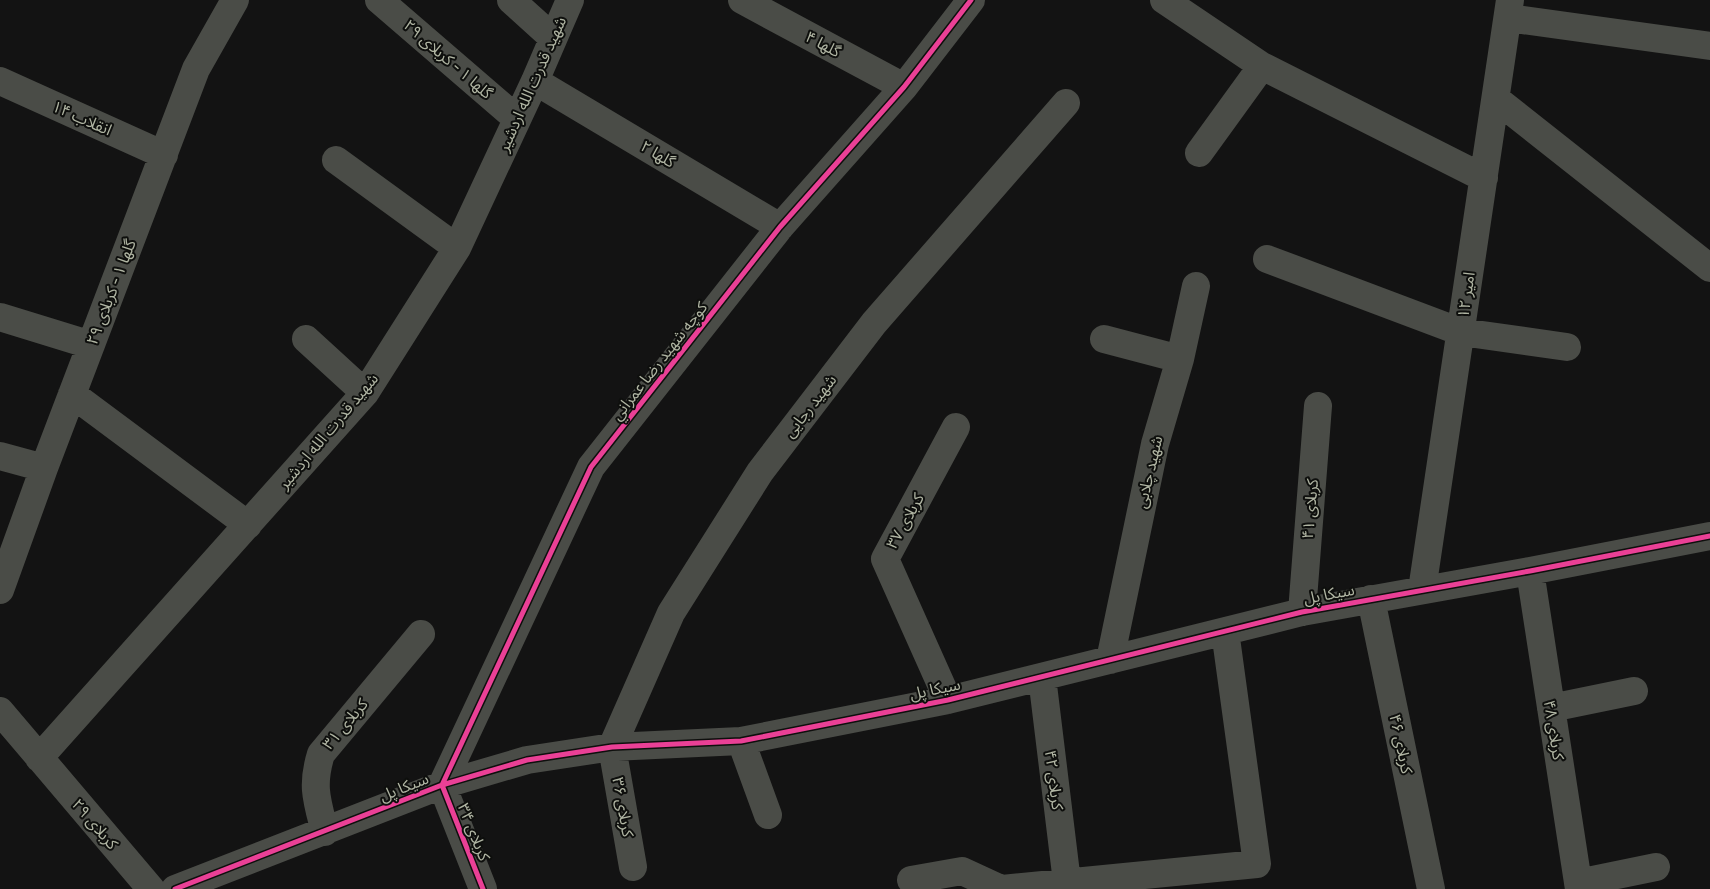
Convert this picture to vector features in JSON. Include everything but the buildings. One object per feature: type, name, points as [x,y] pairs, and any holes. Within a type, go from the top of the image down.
[{"type":"street","name":"گلها ۱ - کربلای ۲۹","points":[[0,590],[44,468],[196,69],[235,0]]},
{"type":"street","name":"گلها ۱ - کربلای ۲۹","points":[[379,0],[517,119]]},
{"type":"street","points":[[511,0],[553,38]]},
{"type":"street","name":"شهید قدرت الله اردشیر","points":[[39,758],[248,526],[365,392],[457,248],[535,81],[570,0]]},
{"type":"street","name":"گلها ۴","points":[[742,0],[904,87]]},
{"type":"street","name":"كوچه شهيد رضا عمراني","points":[[442,785],[591,467],[780,227],[904,87],[971,0]]},
{"type":"street","points":[[1164,0],[1262,66],[1484,178]]},
{"type":"street","points":[[1509,9],[1710,46]]},
{"type":"street","name":"امير ۱۲","points":[[1422,590],[1509,9]]},
{"type":"street","points":[[1199,153],[1262,66]]},
{"type":"street","name":"انقلاب ۱۴","points":[[0,81],[164,155]]},
{"type":"street","name":"گلها ۲","points":[[535,81],[780,227]]},
{"type":"street","points":[[1496,99],[1710,268]]},
{"type":"street","name":"شهید رجایی","points":[[612,747],[671,613],[760,472],[874,322],[1066,103]]},
{"type":"street","points":[[336,160],[457,248]]},
{"type":"street","points":[[1267,259],[1461,332],[1567,347]]},
{"type":"street","name":"شهید چلابی","points":[[1110,660],[1155,444],[1180,359],[1196,286]]},
{"type":"street","points":[[0,317],[91,345]]},
{"type":"street","points":[[306,339],[365,392]]},
{"type":"street","points":[[1104,339],[1180,359]]},
{"type":"street","points":[[72,394],[248,526]]},
{"type":"street","name":"کربلای ۴۱","points":[[1302,612],[1318,406]]},
{"type":"street","name":"کربلای ۳۷","points":[[948,700],[885,559],[956,427]]},
{"type":"street","points":[[0,456],[44,468]]},
{"type":"street","name":"سیکا پل","points":[[175,889],[227,880],[325,832],[442,785],[527,760],[612,747],[741,741],[948,700],[1302,612],[1530,572],[1710,536]]},
{"type":"street","name":"کربلای ۴۸","points":[[1530,572],[1578,886]]},
{"type":"street","name":"کربلای ۴۶","points":[[1371,599],[1430,889]]},
{"type":"street","points":[[911,880],[962,872],[1002,889],[1257,864],[1225,631]]},
{"type":"street","name":"کربلای ۳۱","points":[[325,832],[314,790],[315,771],[321,754],[421,634]]},
{"type":"street","name":"کربلای ۴۲","points":[[1042,677],[1067,882]]},
{"type":"street","points":[[1551,708],[1634,691]]},
{"type":"street","points":[[0,711],[39,758]]},
{"type":"street","points":[[741,741],[768,815]]},
{"type":"street","name":"کربلای ۳۶","points":[[612,747],[633,868]]},
{"type":"street","name":"کربلای ۲۹","points":[[39,758],[151,889]]},
{"type":"street","name":"کربلای ۳۴","points":[[442,785],[483,889]]},
{"type":"street","points":[[1578,886],[1656,867]]},
{"type":"cycle path","points":[[483,889],[442,785],[591,467],[780,227],[904,87],[971,0]]},
{"type":"cycle path","points":[[175,889],[442,785],[527,760],[612,747],[741,741],[948,700],[1302,612],[1710,536]]}]
